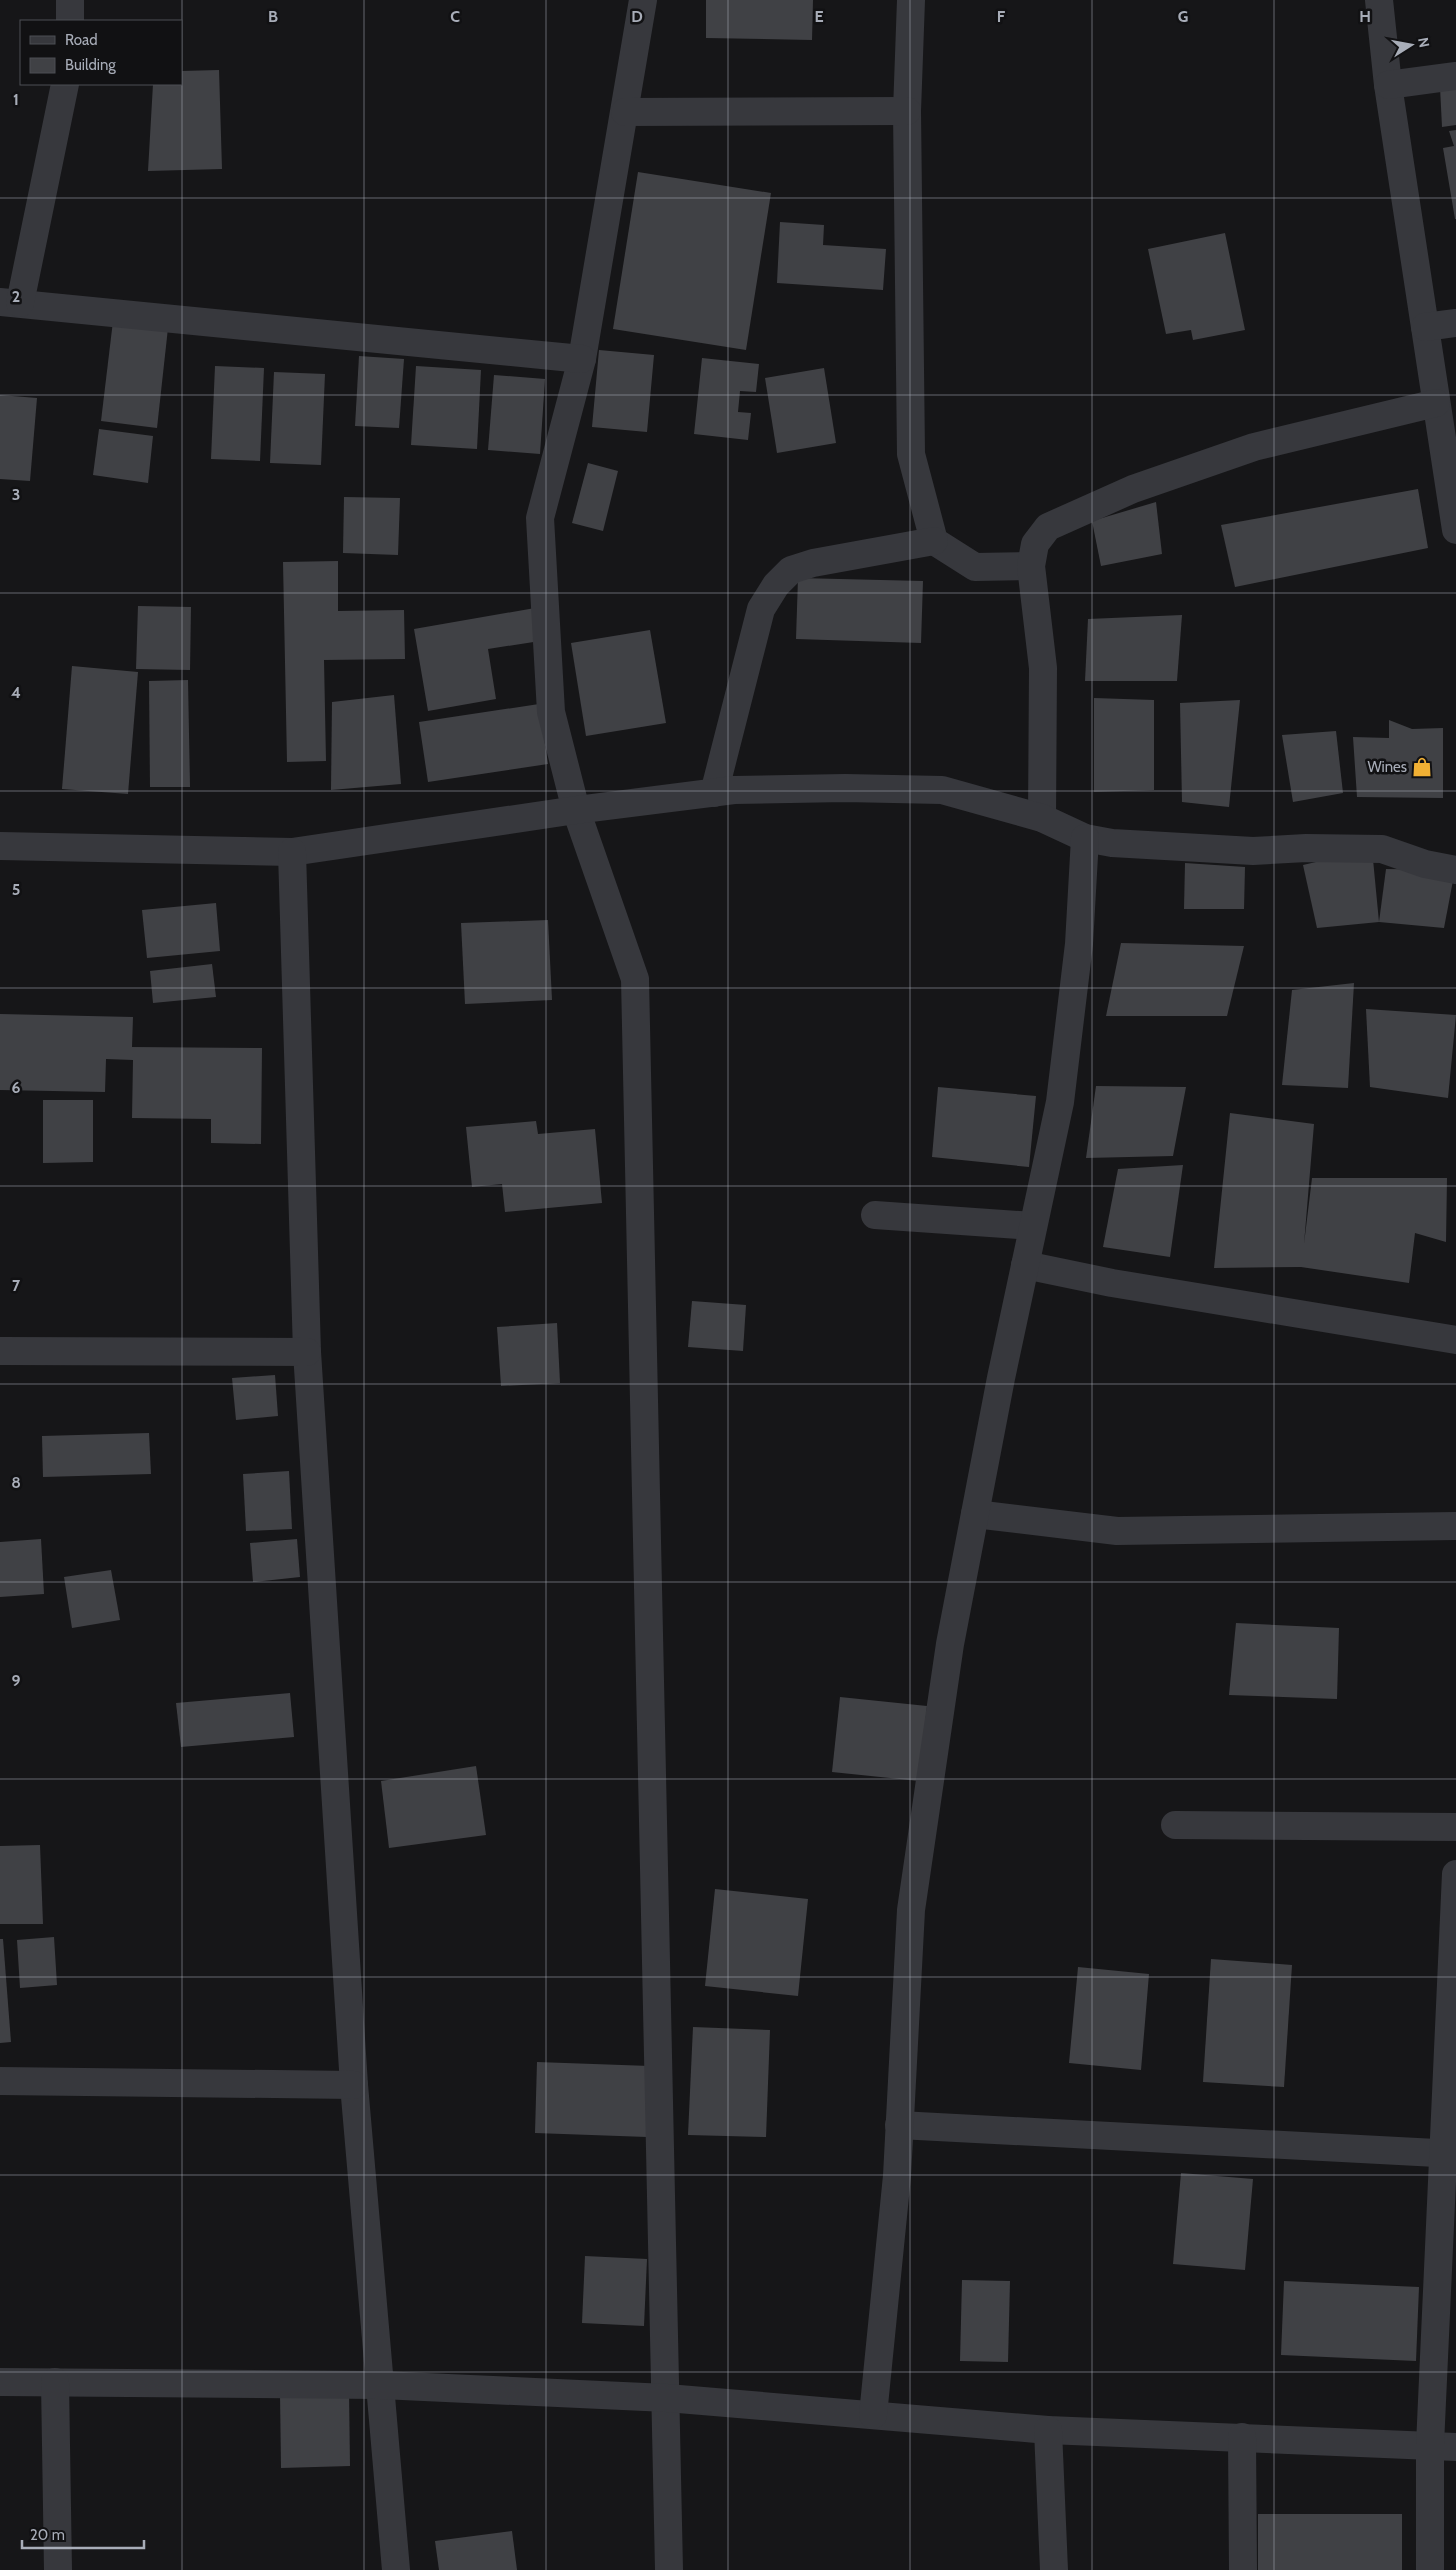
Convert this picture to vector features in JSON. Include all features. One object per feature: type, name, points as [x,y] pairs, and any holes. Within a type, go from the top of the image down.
[{"type":"street","points":[[70,0],[70,20]]},
{"type":"street","points":[[644,0],[582,359],[540,518],[551,712],[576,810],[635,978],[669,2570]]},
{"type":"street","points":[[911,0],[907,111],[911,454],[934,541]]},
{"type":"street","points":[[1379,0],[1388,85],[1456,530]]},
{"type":"street","points":[[1388,85],[1456,76]]},
{"type":"street","points":[[65,85],[10,302],[582,359]]},
{"type":"street","points":[[625,112],[907,111]]},
{"type":"street","points":[[1425,326],[1456,323]]},
{"type":"street","points":[[1042,818],[1043,668],[1031,566],[1034,544],[1048,527],[1133,489],[1254,447],[1436,403]]},
{"type":"street","points":[[714,793],[761,609],[776,585],[791,570],[813,563],[934,541],[975,567],[1031,566]]},
{"type":"street","points":[[0,846],[292,852],[576,810],[734,790],[845,788],[942,790],[1042,818],[1085,838],[1112,843],[1209,850],[1382,849],[1426,864],[1456,870]]},
{"type":"street","points":[[873,2415],[897,2176],[911,1910],[950,1644],[1025,1265],[1060,1102],[1079,944],[1085,838]]},
{"type":"street","points":[[292,852],[307,1352],[354,2085],[396,2570]]},
{"type":"street","points":[[875,1215],[1033,1226]]},
{"type":"street","points":[[1025,1265],[1112,1284],[1456,1340]]},
{"type":"street","points":[[0,1351],[307,1352]]},
{"type":"street","points":[[975,1514],[1117,1531],[1456,1526]]},
{"type":"street","points":[[1175,1825],[1456,1827]]},
{"type":"street","points":[[1430,2570],[1443,2446],[1456,1874]]},
{"type":"street","points":[[0,2081],[354,2085]]},
{"type":"street","points":[[900,2125],[1450,2153]]},
{"type":"street","points":[[0,2382],[381,2385],[666,2398],[1048,2430],[1443,2446]]},
{"type":"street","points":[[55,2382],[58,2570]]},
{"type":"street","points":[[1048,2430],[1054,2570]]},
{"type":"street","points":[[1242,2437],[1243,2570]]},
{"type":"building","points":[[706,0],[813,0],[812,40],[706,38]]},
{"type":"building","points":[[219,70],[222,169],[148,171],[153,85],[182,85],[182,71]]},
{"type":"building","points":[[1456,85],[1456,125],[1442,127],[1440,87]]},
{"type":"building","points":[[1456,130],[1455,219],[1443,148],[1454,146],[1449,131]]},
{"type":"building","points":[[638,172],[771,193],[746,350],[613,329]]},
{"type":"building","points":[[780,222],[824,225],[823,245],[886,249],[883,290],[777,283]]},
{"type":"building","points":[[1225,233],[1245,330],[1193,340],[1191,330],[1166,334],[1148,249]]},
{"type":"building","points":[[113,321],[168,328],[157,428],[101,421]]},
{"type":"building","points":[[599,350],[654,355],[647,432],[592,427]]},
{"type":"building","points":[[359,356],[404,359],[399,428],[355,426]]},
{"type":"building","points":[[702,358],[759,364],[756,392],[740,391],[738,412],[751,413],[748,440],[694,434]]},
{"type":"building","points":[[215,366],[264,368],[260,461],[211,459]]},
{"type":"building","points":[[416,366],[481,370],[477,449],[411,445]]},
{"type":"building","points":[[824,368],[836,443],[777,453],[765,378]]},
{"type":"building","points":[[274,372],[325,374],[321,465],[270,463]]},
{"type":"building","points":[[494,375],[545,379],[540,454],[488,450]]},
{"type":"building","points":[[0,395],[37,398],[30,481],[0,479]]},
{"type":"building","points":[[99,429],[153,436],[148,483],[93,475]]},
{"type":"building","points":[[588,463],[618,471],[603,531],[572,523]]},
{"type":"building","points":[[1418,489],[1428,548],[1235,587],[1221,525]]},
{"type":"building","points":[[344,497],[400,498],[398,555],[343,553]]},
{"type":"building","points":[[1156,502],[1162,554],[1101,566],[1092,521]]},
{"type":"building","points":[[338,561],[338,611],[404,610],[405,659],[324,660],[326,761],[287,762],[283,562]]},
{"type":"building","points":[[798,578],[923,581],[921,643],[796,639]]},
{"type":"building","points":[[138,606],[191,607],[190,670],[136,669]]},
{"type":"building","points":[[535,608],[540,641],[488,649],[496,699],[428,711],[414,629]]},
{"type":"building","points":[[1182,615],[1177,681],[1085,681],[1088,619]]},
{"type":"building","points":[[650,630],[666,723],[586,736],[571,643]]},
{"type":"building","points":[[72,666],[138,672],[128,794],[62,789]]},
{"type":"building","points":[[188,680],[190,787],[150,787],[149,681]]},
{"type":"building","points":[[394,695],[401,784],[331,790],[332,702]]},
{"type":"building","points":[[1094,698],[1154,700],[1154,790],[1094,792]]},
{"type":"building","points":[[1240,700],[1229,807],[1182,802],[1180,703]]},
{"type":"building","points":[[539,704],[548,764],[428,782],[419,722]]},
{"type":"building","points":[[1389,720],[1412,729],[1443,728],[1443,798],[1357,797],[1353,737],[1389,738]]},
{"type":"building","points":[[1336,731],[1343,793],[1293,802],[1282,735]]},
{"type":"building","points":[[1372,849],[1379,922],[1317,928],[1303,865]]},
{"type":"building","points":[[1185,863],[1245,867],[1244,909],[1184,909]]},
{"type":"building","points":[[1386,869],[1455,870],[1444,928],[1379,922]]},
{"type":"building","points":[[216,903],[220,951],[147,958],[142,910]]},
{"type":"building","points":[[548,920],[552,1000],[465,1004],[461,923]]},
{"type":"building","points":[[1121,943],[1244,946],[1227,1016],[1106,1016]]},
{"type":"building","points":[[212,964],[216,997],[153,1003],[150,971]]},
{"type":"building","points":[[1354,983],[1348,1088],[1282,1085],[1292,990]]},
{"type":"building","points":[[1366,1009],[1456,1015],[1448,1098],[1370,1087]]},
{"type":"building","points":[[0,1014],[133,1017],[132,1047],[262,1048],[261,1144],[211,1143],[211,1119],[132,1118],[133,1060],[106,1059],[105,1092],[0,1090]]},
{"type":"building","points":[[1096,1086],[1186,1087],[1173,1156],[1086,1158]]},
{"type":"building","points":[[938,1087],[1036,1096],[1029,1167],[932,1157]]},
{"type":"building","points":[[43,1100],[93,1100],[93,1162],[43,1163]]},
{"type":"building","points":[[1230,1113],[1314,1124],[1304,1244],[1312,1178],[1447,1178],[1446,1242],[1415,1233],[1409,1283],[1301,1267],[1214,1268]]},
{"type":"building","points":[[536,1121],[538,1134],[595,1129],[602,1203],[505,1212],[502,1184],[472,1187],[466,1127]]},
{"type":"building","points":[[1183,1165],[1170,1257],[1103,1247],[1118,1169]]},
{"type":"building","points":[[692,1301],[746,1305],[743,1351],[688,1347]]},
{"type":"building","points":[[557,1323],[560,1383],[501,1386],[497,1327]]},
{"type":"building","points":[[275,1375],[278,1416],[236,1420],[232,1378]]},
{"type":"building","points":[[149,1433],[151,1474],[43,1477],[42,1436]]},
{"type":"building","points":[[289,1471],[292,1529],[246,1531],[243,1474]]},
{"type":"building","points":[[41,1539],[44,1594],[0,1597],[0,1542]]},
{"type":"building","points":[[297,1539],[300,1577],[253,1582],[250,1543]]},
{"type":"building","points":[[111,1570],[120,1620],[72,1628],[64,1577]]},
{"type":"building","points":[[1236,1623],[1339,1628],[1337,1699],[1229,1695]]},
{"type":"building","points":[[290,1693],[294,1737],[181,1747],[176,1703]]},
{"type":"building","points":[[840,1697],[927,1706],[919,1781],[832,1772]]},
{"type":"building","points":[[476,1766],[486,1835],[389,1848],[381,1781]]},
{"type":"building","points":[[40,1845],[43,1924],[0,1924],[0,1846]]},
{"type":"building","points":[[715,1889],[808,1899],[798,1996],[705,1986]]},
{"type":"building","points":[[54,1937],[57,1985],[20,1988],[17,1940]]},
{"type":"building","points":[[0,1939],[3,1939],[11,2042],[0,2043]]},
{"type":"building","points":[[1211,1959],[1292,1965],[1284,2087],[1203,2082]]},
{"type":"building","points":[[1078,1967],[1149,1974],[1141,2070],[1069,2063]]},
{"type":"building","points":[[693,2027],[770,2030],[766,2137],[688,2135]]},
{"type":"building","points":[[537,2062],[650,2066],[647,2137],[535,2133]]},
{"type":"building","points":[[1181,2173],[1253,2179],[1245,2270],[1173,2264]]},
{"type":"building","points":[[585,2256],[647,2259],[644,2326],[582,2323]]},
{"type":"building","points":[[962,2280],[1010,2281],[1008,2362],[960,2361]]},
{"type":"building","points":[[1284,2281],[1419,2287],[1416,2361],[1281,2355]]},
{"type":"building","points":[[349,2391],[350,2466],[281,2468],[280,2393]]},
{"type":"building","points":[[1258,2514],[1402,2514],[1402,2570],[1258,2570]]},
{"type":"building","points":[[512,2531],[517,2570],[439,2570],[435,2541]]},
{"type":"place","name":"Wines","points":[[1422,767]]}]
